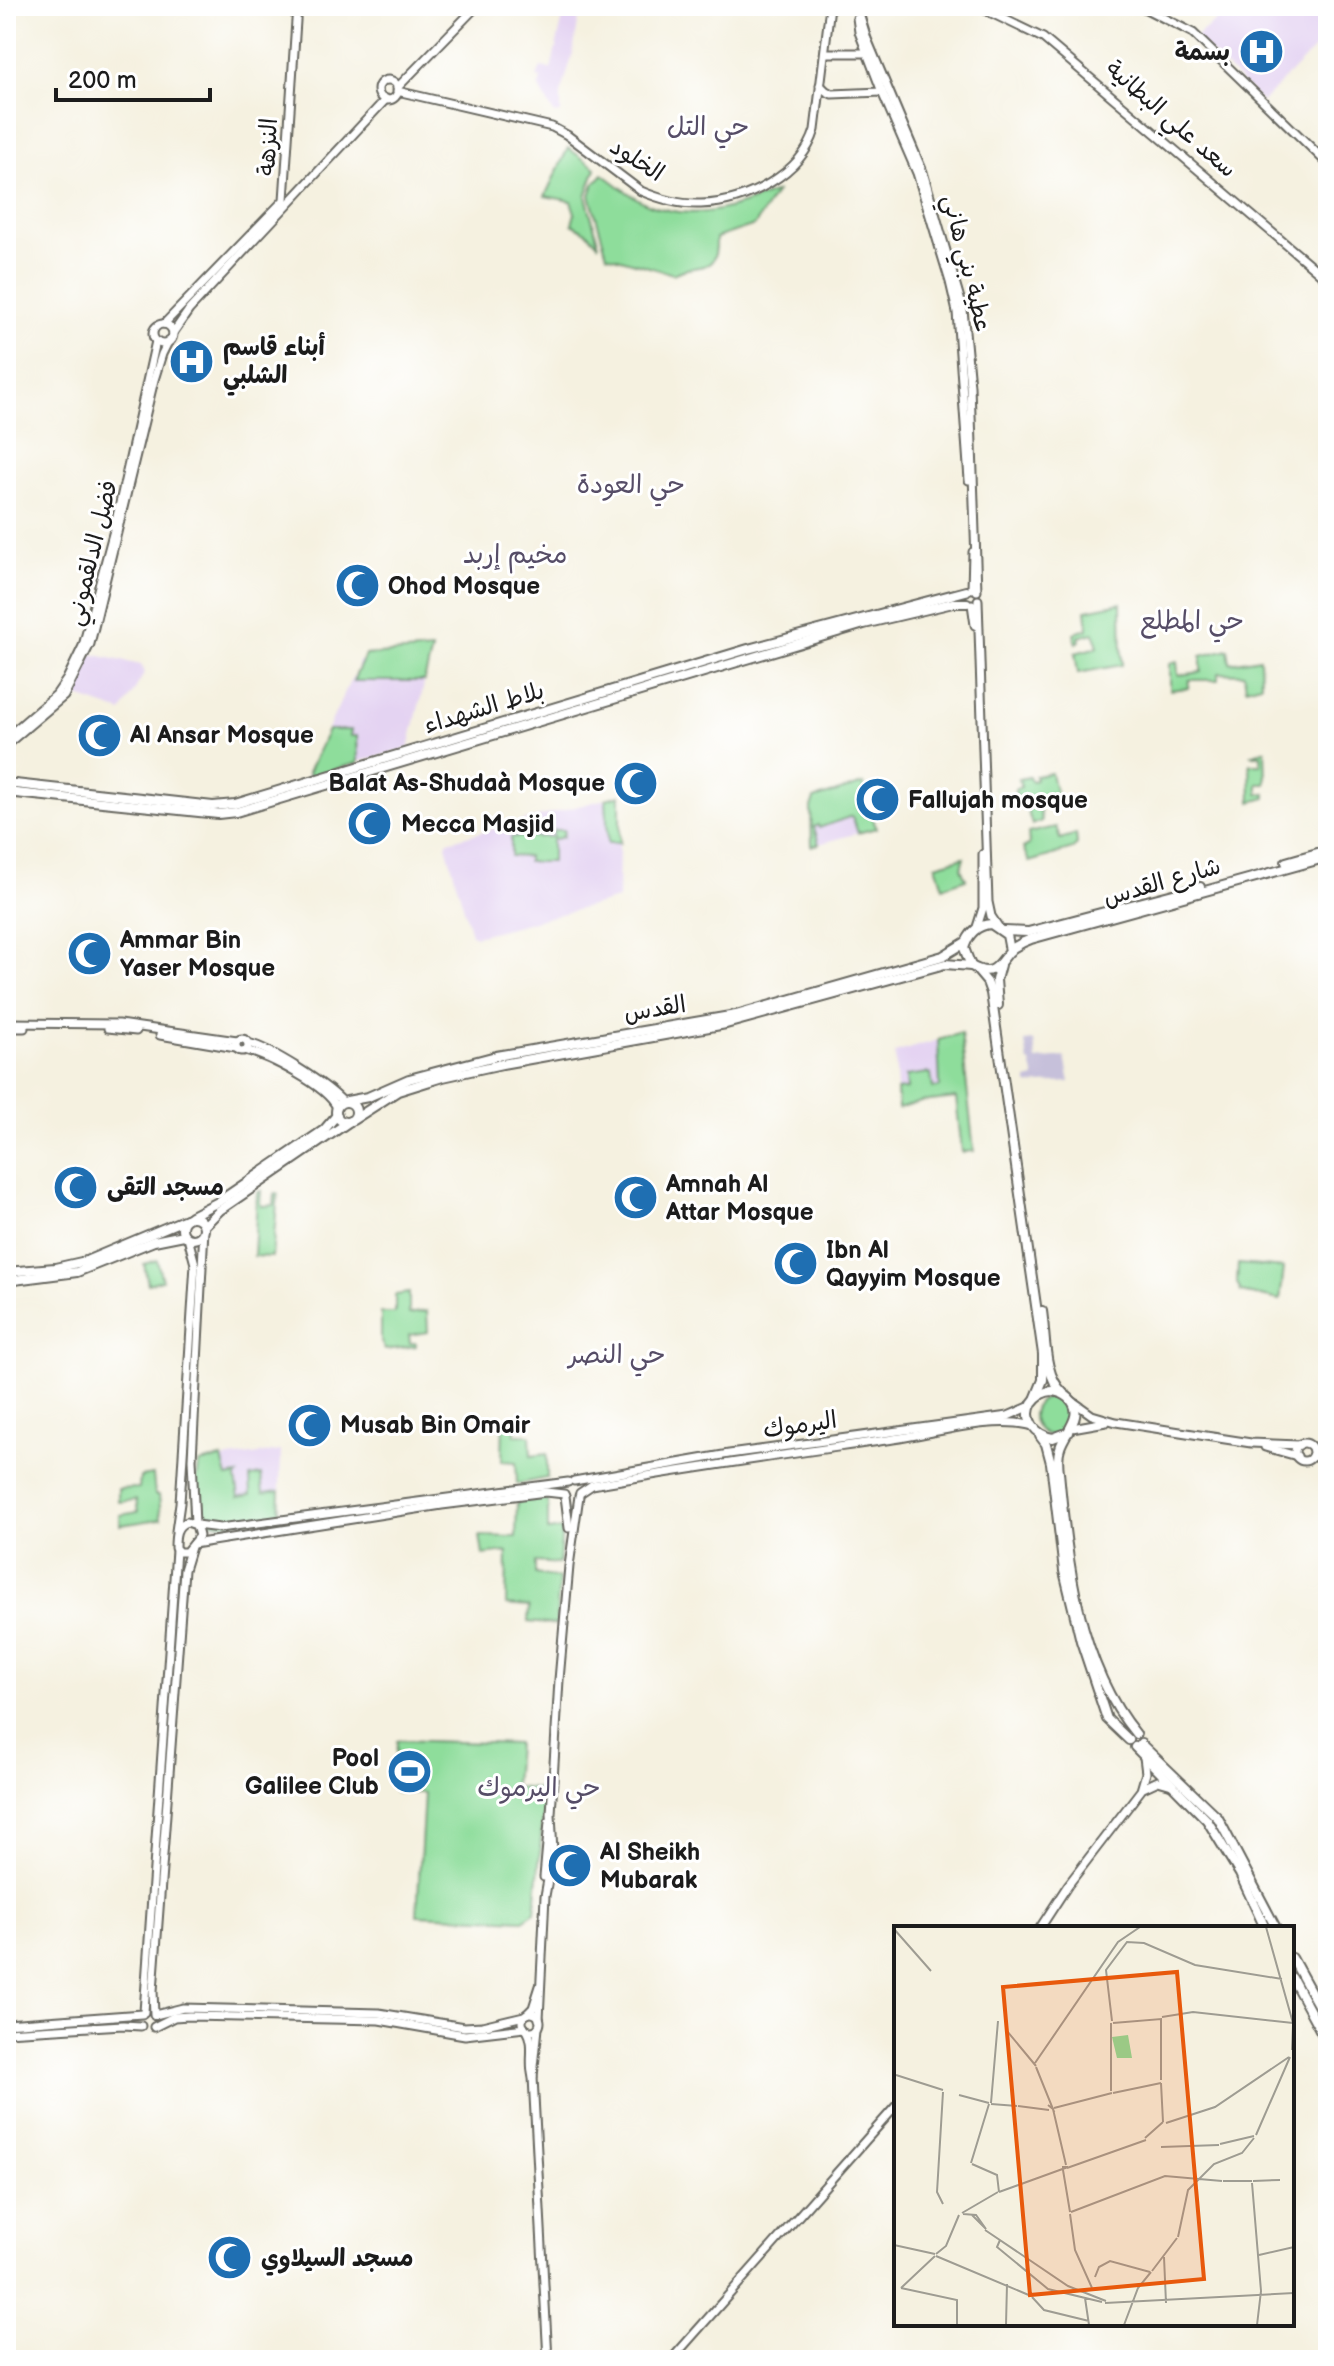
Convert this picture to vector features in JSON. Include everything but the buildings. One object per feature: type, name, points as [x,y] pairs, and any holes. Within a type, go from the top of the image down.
[{"type":"main road","name":"بلاط الشهداء","points":[[6,783],[213,806],[235,804],[748,649],[972,596]]},
{"type":"main road","points":[[6,792],[218,814],[236,812],[864,624],[972,596]]},
{"type":"main road","points":[[1275,1926],[1218,1818],[1135,1741],[1110,1722],[1069,1600],[1051,1463],[1046,1444],[1035,1429],[1029,1413],[1043,1380],[1043,1354],[991,993],[984,977],[965,955],[966,942],[977,927],[986,924],[1028,932],[1125,908],[1328,850]]},
{"type":"main road","name":"شارع القدس","points":[[1010,951],[1031,939],[1328,857]]},
{"type":"main road","points":[[1001,929],[1009,940],[1010,951],[1000,965],[996,980],[998,1007],[1050,1370],[1054,1384],[1076,1412],[1060,1448],[1058,1461],[1070,1567],[1087,1637],[1106,1685],[1144,1757],[1212,1828],[1240,1874],[1264,1926]]},
{"type":"main road","name":"القدس","points":[[6,1272],[45,1270],[86,1261],[189,1218],[324,1130],[341,1106],[402,1081],[496,1056],[749,1012],[943,956],[966,942]]},
{"type":"main road","name":"القدس","points":[[204,1228],[220,1210],[398,1091],[502,1064],[726,1024],[945,964],[973,967]]},
{"type":"main road","points":[[973,967],[991,970],[1000,965]]},
{"type":"main road","points":[[353,1104],[357,1110],[351,1120],[344,1122],[341,1106],[353,1104]]},
{"type":"main road","points":[[6,1281],[77,1272],[154,1241],[200,1237],[204,1228],[200,1219],[189,1218],[182,1226],[186,1236]]},
{"type":"main road","points":[[1033,1402],[1048,1392],[1066,1396]]},
{"type":"main road","points":[[1035,1429],[1053,1438],[1070,1430]]},
{"type":"main road","points":[[1110,1722],[1113,1713],[1123,1716]]},
{"type":"main road","points":[[1294,1962],[1327,2036]]},
{"type":"main road","points":[[1294,1981],[1327,2036]]},
{"type":"street","name":"النزهة","points":[[285,194],[297,6]]},
{"type":"street","points":[[285,194],[283,202],[155,330],[156,341],[168,342],[189,310],[477,6]]},
{"type":"street","name":"الخلود","points":[[397,90],[542,124],[567,135],[641,191],[669,201],[704,205],[756,189],[794,165],[811,144],[830,6]]},
{"type":"street","name":"سعد علي البطانية","points":[[977,6],[1043,38],[1328,280]]},
{"type":"street","points":[[1140,6],[1193,33],[1328,164]]},
{"type":"street","name":"عطية بني هاني","points":[[857,7],[857,26],[923,172],[963,309],[970,386],[972,596],[988,902],[991,916],[1001,929]]},
{"type":"street","points":[[826,51],[870,52]]},
{"type":"street","points":[[881,79],[882,92],[917,173],[957,312],[977,643],[983,908],[977,927]]},
{"type":"street","points":[[870,92],[881,79]]},
{"type":"street","points":[[386,99],[379,94],[380,84],[391,81],[397,90]]},
{"type":"street","points":[[820,85],[828,93],[882,92]]},
{"type":"street","name":"الخلود","points":[[818,109],[828,93]]},
{"type":"street","points":[[285,194],[290,199],[296,197]]},
{"type":"street","points":[[164,324],[173,333]]},
{"type":"street","name":"فضل الدلقموني","points":[[6,738],[56,695],[83,646],[114,530],[156,341]]},
{"type":"street","name":"فضل الدلقموني","points":[[6,745],[64,696],[90,644],[154,380],[168,342]]},
{"type":"street","points":[[6,1026],[119,1024],[236,1044],[243,1039],[246,1047],[290,1071],[341,1106]]},
{"type":"street","points":[[176,1550],[184,1553],[199,1536],[195,1525],[192,1459],[204,1228]]},
{"type":"street","points":[[154,2027],[157,2021],[151,1980],[176,1531],[195,1264],[186,1236]]},
{"type":"street","points":[[1066,1396],[1092,1415],[1116,1422],[1251,1443],[1307,1444],[1312,1453]]},
{"type":"street","name":"اليرموك","points":[[195,1525],[220,1528],[571,1482],[729,1454],[1008,1416],[1033,1402]]},
{"type":"street","name":"اليرموك","points":[[580,1494],[592,1485],[945,1430],[1013,1422],[1035,1429]]},
{"type":"street","points":[[1070,1430],[1116,1422]]},
{"type":"street","points":[[1251,1443],[1305,1461],[1312,1453]]},
{"type":"street","points":[[1297,1456],[1299,1445]]},
{"type":"street","points":[[1312,1453],[1328,1455]]},
{"type":"street","points":[[548,2360],[533,2077],[539,2023],[545,1896],[553,1852],[551,1814],[570,1550],[563,1488],[571,1482],[579,1485],[580,1494],[570,1550]]},
{"type":"street","points":[[192,1545],[249,1533],[442,1505],[546,1492],[570,1499],[580,1494]]},
{"type":"street","points":[[176,1531],[183,1523],[195,1525]]},
{"type":"street","points":[[152,1965],[184,1570],[192,1545]]},
{"type":"street","points":[[1041,1926],[1068,1885],[1141,1790],[1146,1773],[1144,1757]]},
{"type":"street","points":[[1141,1790],[1158,1781],[1175,1787]]},
{"type":"street","points":[[141,2026],[139,2020],[151,1980]]},
{"type":"street","points":[[533,2077],[532,2039],[522,2022],[533,2008],[540,1986]]},
{"type":"street","points":[[6,2024],[154,2014],[183,2008],[369,2012],[464,2027],[534,2014],[539,2023]]},
{"type":"street","points":[[6,2032],[123,2025],[148,2029],[167,2019],[189,2016],[379,2020],[465,2035],[526,2029],[539,2023]]},
{"type":"street","points":[[671,2360],[894,2108]]},
{"type":"shaded area","points":[[543,6],[572,6],[579,17],[561,94],[561,113],[554,114],[539,86],[541,79],[537,77],[541,67],[551,69],[564,13]]},
{"type":"shaded area","name":"بسمة","points":[[1234,6],[1328,6],[1328,41],[1321,42],[1262,102],[1195,37]]},
{"type":"shaded area","points":[[432,650],[409,748],[306,776],[359,661],[365,655]]},
{"type":"shaded area","points":[[91,654],[141,665],[145,672],[122,712],[72,695]]},
{"type":"shaded area","points":[[863,784],[876,828],[812,846],[811,808],[814,799]]},
{"type":"shaded area","points":[[620,795],[618,899],[476,936],[471,934],[446,845],[448,841]]},
{"type":"shaded area","points":[[961,1033],[974,1151],[962,1152],[955,1097],[898,1109],[895,1053]]},
{"type":"shaded area","points":[[1034,1041],[1036,1060],[1065,1057],[1070,1082],[1027,1085],[1027,1080],[1035,1078],[1025,1042]]},
{"type":"shaded area","points":[[281,1451],[279,1515],[214,1525],[199,1517],[196,1509],[200,1462]]},
{"type":"green space","points":[[568,148],[596,168],[586,196],[599,245],[588,233],[572,224],[575,213],[571,201],[545,196]]},
{"type":"green space","points":[[603,174],[644,202],[683,212],[729,208],[776,192],[755,225],[716,238],[716,250],[709,264],[673,274],[607,255],[590,195]]},
{"type":"green space","points":[[1121,603],[1122,665],[1078,673],[1075,653],[1098,647],[1094,633],[1079,637],[1080,641],[1076,643],[1074,633],[1088,629],[1086,610]]},
{"type":"green space","points":[[1228,649],[1230,663],[1260,658],[1261,684],[1246,688],[1244,674],[1218,673],[1218,680],[1189,680],[1188,688],[1170,690],[1170,663],[1177,661],[1178,675],[1201,672],[1201,656]]},
{"type":"green space","points":[[432,650],[424,681],[353,681],[365,655]]},
{"type":"green space","points":[[328,730],[351,730],[350,736],[357,736],[358,763],[310,776],[308,772]]},
{"type":"green space","points":[[1265,750],[1266,784],[1258,784],[1258,794],[1266,793],[1266,798],[1251,802],[1250,764],[1261,764],[1261,755],[1251,755]]},
{"type":"green space","points":[[1051,773],[1057,800],[1053,802],[1050,793],[1037,798],[1042,821],[1032,825],[1023,796],[1015,797],[1015,789],[1021,787],[1019,779],[1029,777],[1031,781],[1036,780],[1035,776]]},
{"type":"green space","points":[[863,784],[876,828],[858,833],[852,816],[819,828],[818,825],[814,827],[819,844],[812,846],[811,808],[814,799]]},
{"type":"green space","points":[[620,795],[620,843],[608,843],[606,799]]},
{"type":"green space","points":[[1056,827],[1060,839],[1076,834],[1077,844],[1073,849],[1029,862],[1023,848],[1029,845],[1028,833]]},
{"type":"green space","points":[[553,830],[564,830],[563,837],[552,840],[552,862],[527,862],[527,857],[511,856],[511,837],[553,837]]},
{"type":"green space","points":[[964,857],[961,868],[966,879],[943,887],[936,865]]},
{"type":"green space","points":[[961,1033],[974,1151],[962,1152],[956,1098],[921,1102],[898,1109],[897,1090],[907,1089],[906,1076],[928,1073],[931,1074],[933,1088],[940,1087],[938,1040]]},
{"type":"green space","points":[[261,1191],[262,1206],[274,1205],[275,1193],[278,1194],[272,1257],[254,1256],[257,1193]]},
{"type":"green space","points":[[157,1260],[162,1280],[148,1284],[144,1264]]},
{"type":"green space","points":[[1238,1264],[1284,1268],[1280,1300],[1241,1292],[1237,1283]]},
{"type":"green space","points":[[409,1293],[409,1314],[427,1311],[428,1332],[409,1335],[410,1343],[416,1343],[416,1346],[385,1350],[381,1342],[381,1313],[395,1313],[395,1295]]},
{"type":"green space","points":[[1052,1397],[1065,1403],[1071,1416],[1065,1429],[1052,1435],[1039,1429],[1033,1416],[1039,1403]]},
{"type":"green space","points":[[515,1418],[515,1435],[530,1435],[531,1456],[547,1454],[547,1478],[517,1484],[516,1462],[502,1461],[503,1419]]},
{"type":"green space","points":[[222,1458],[227,1477],[238,1475],[239,1497],[251,1495],[250,1477],[261,1475],[263,1493],[280,1491],[279,1515],[219,1524],[200,1517],[195,1498],[199,1463]]},
{"type":"green space","points":[[153,1475],[161,1519],[120,1525],[120,1515],[138,1512],[136,1500],[118,1502],[118,1489],[139,1488],[140,1477]]},
{"type":"green space","points":[[548,1499],[548,1531],[562,1529],[559,1564],[535,1562],[535,1574],[559,1578],[556,1625],[528,1622],[529,1607],[506,1605],[507,1552],[483,1555],[480,1536],[516,1537],[517,1502]]},
{"type":"green space","points":[[397,1740],[517,1744],[514,1787],[545,1790],[535,1912],[523,1920],[417,1915],[424,1793],[395,1792]]},
{"type":"place","name":"بسمة","points":[[1261,52]]},
{"type":"place","name":"أبناء قاسم الشلبي","points":[[192,361]]},
{"type":"place","name":"Ohod Mosque","points":[[357,586]]},
{"type":"place","name":"Al Ansar Mosque","points":[[99,735]]},
{"type":"place","name":"Balat As-Shudaà Mosque","points":[[636,783]]},
{"type":"place","name":"Fallujah mosque","points":[[877,800]]},
{"type":"place","name":"Mecca Masjid","points":[[370,824]]},
{"type":"place","name":"Ammar Bin Yaser Mosque","points":[[89,954]]},
{"type":"place","name":"مسجد التقى","points":[[76,1187]]},
{"type":"place","name":"Amnah Al Attar Mosque","points":[[635,1198]]},
{"type":"place","name":"Ibn Al Qayyim Mosque","points":[[795,1264]]},
{"type":"place","name":"Musab Bin Omair","points":[[309,1425]]},
{"type":"place","name":"Pool Galilee Club","points":[[410,1772]]},
{"type":"place","name":"Al Sheikh Mubarak","points":[[569,1866]]},
{"type":"place","name":"مسجد السيلاوي","points":[[230,2258]]},
{"type":"district","name":"حي التل","points":[[708,127]]},
{"type":"district","name":"حي العودة","points":[[631,485]]},
{"type":"district","name":"مخيم إربد","points":[[515,555]]},
{"type":"district","name":"حي المطلع","points":[[1192,621]]},
{"type":"district","name":"حي النصر","points":[[617,1355]]},
{"type":"district","name":"حي اليرموك","points":[[539,1788]]}]
